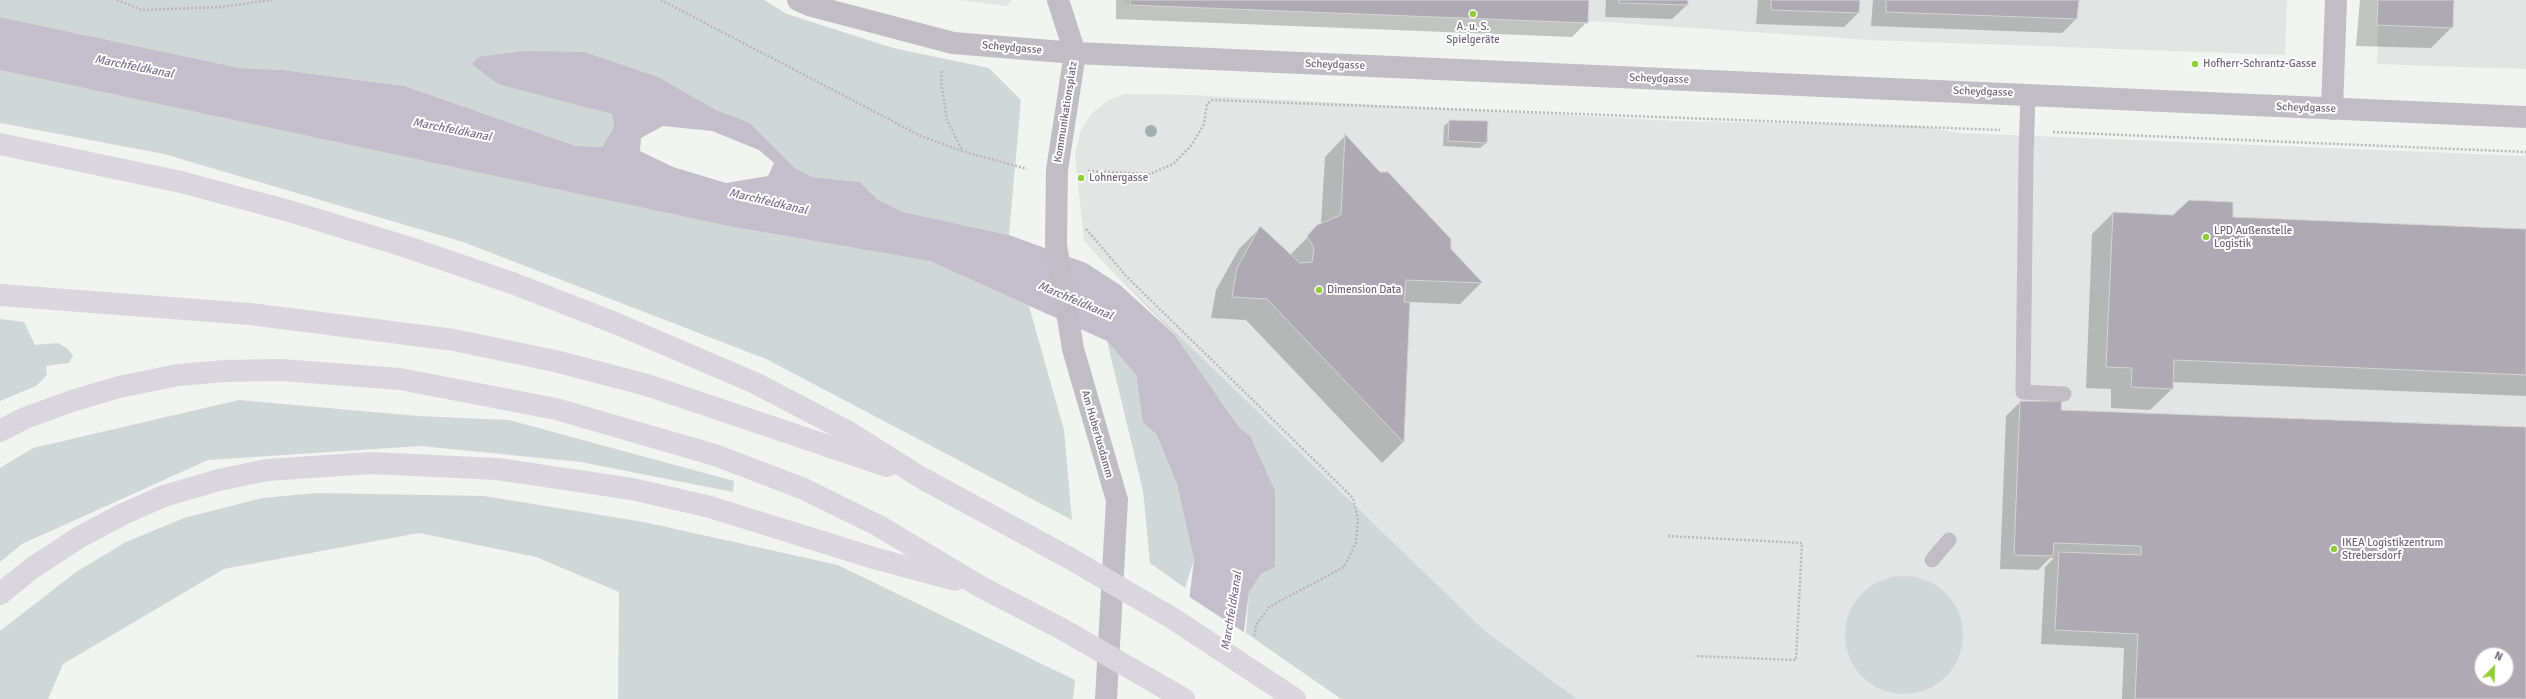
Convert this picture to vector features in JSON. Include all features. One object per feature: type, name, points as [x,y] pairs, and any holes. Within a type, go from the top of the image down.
[{"type":"highway","points":[[0,144],[181,182],[289,211],[407,247],[515,284],[615,323],[755,382],[847,431],[920,477],[1071,558],[1172,618],[1295,699]]},
{"type":"highway","points":[[0,295],[250,314],[454,340],[555,361],[647,385],[920,477]]},
{"type":"highway","points":[[0,431],[25,418],[72,401],[119,387],[178,375],[281,370],[400,379],[556,409],[715,455],[804,490],[879,526],[980,587],[1062,629],[1184,699]]},
{"type":"highway","points":[[0,594],[31,570],[78,538],[123,514],[164,496],[219,480],[266,470],[371,463],[496,469],[632,490],[710,507],[877,559],[980,587]]},
{"type":"street","name":"Scheydgasse","points":[[798,0],[809,5],[944,41],[1075,53],[2526,117]]},
{"type":"street","points":[[1058,0],[1075,53]]},
{"type":"street","points":[[2332,109],[2336,0]]},
{"type":"street","name":"Kommunikationsplatz","points":[[1057,170],[1075,53]]},
{"type":"street","name":"Am Hubertusdamm","points":[[1057,170],[1056,245],[1072,349],[1117,500],[1106,699]]},
{"type":"lane","points":[[2028,94],[2023,392],[2064,394]]},
{"type":"lane","points":[[1932,560],[1949,540]]},
{"type":"path","points":[[117,0],[142,10],[220,7],[272,0]]},
{"type":"path","points":[[661,0],[921,136],[962,151],[1033,171],[1057,170],[1150,174],[1173,164],[1191,146],[1204,124],[1207,104],[1212,100],[2027,131],[2526,152]]},
{"type":"path","points":[[944,41],[941,81],[947,120],[962,151]]},
{"type":"path","points":[[1084,225],[1127,277],[1353,498],[1358,520],[1356,543],[1344,567],[1269,607],[1256,625],[1254,640]]},
{"type":"path","points":[[1668,536],[1802,543],[1796,660],[1695,656]]},
{"type":"shaded area","points":[[0,0],[764,0],[787,14],[893,48],[989,68],[1021,100],[1009,235],[903,212],[877,199],[860,182],[813,177],[795,168],[750,123],[714,109],[589,107],[612,114],[614,127],[602,147],[576,146],[405,86],[283,70],[240,68],[0,17]]},
{"type":"shaded area","points":[[958,0],[1012,0],[1006,6]]},
{"type":"shaded area","points":[[1124,0],[2287,0],[2285,55],[1870,40],[1604,22],[1130,5]]},
{"type":"shaded area","points":[[2379,0],[2526,0],[2526,69],[2377,64]]},
{"type":"shaded area","points":[[0,70],[728,226],[931,261],[1029,306],[1064,430],[1072,520],[766,359],[463,242],[164,154],[0,123]]},
{"type":"shaded area","points":[[1125,94],[1193,95],[1678,121],[1920,126],[1961,133],[2526,156],[2526,699],[1577,699],[1484,630],[1107,266],[1084,241],[1075,155],[1081,130],[1092,113],[1109,100]]},
{"type":"shaded area","points":[[1107,266],[1484,630],[1577,699],[1341,699],[1246,633],[1249,592],[1262,573],[1250,436],[1239,427],[1174,334]]},
{"type":"shaded area","points":[[0,319],[24,322],[35,345],[58,343],[68,349],[73,356],[69,363],[46,366],[47,375],[36,386],[0,401]]},
{"type":"shaded area","points":[[1107,341],[1136,375],[1143,423],[1156,434],[1177,484],[1194,560],[1185,588],[1150,563],[1143,491]]},
{"type":"shaded area","points":[[239,400],[418,416],[509,420],[734,481],[733,492],[581,462],[421,446],[208,460],[22,544],[0,562],[0,468],[33,448]]},
{"type":"shaded area","points":[[317,493],[484,496],[644,522],[838,565],[1075,680],[1073,699],[618,699],[619,592],[536,557],[419,533],[224,569],[63,664],[48,699],[0,699],[0,631],[76,572],[126,542],[184,518],[262,498]]},
{"type":"shaded area","points":[[1904,576],[1927,580],[1946,593],[1959,612],[1963,635],[1959,658],[1946,677],[1927,690],[1904,694],[1881,690],[1862,677],[1849,658],[1845,635],[1849,612],[1862,593],[1881,580]]},
{"type":"water","name":"Marchfeldkanal","points":[[0,17],[240,68],[283,70],[405,86],[576,146],[602,147],[614,127],[612,114],[498,84],[472,64],[478,57],[525,51],[584,52],[658,77],[714,109],[750,123],[795,168],[813,177],[860,182],[877,199],[903,212],[1009,235],[1086,263],[1120,285],[1174,334],[1239,427],[1250,436],[1275,491],[1275,567],[1262,573],[1249,592],[1235,699],[1177,699],[1194,560],[1177,484],[1156,434],[1143,423],[1136,375],[1107,341],[930,261],[728,226],[0,70]],"holes":[[[663,126],[712,131],[759,150],[774,163],[768,176],[726,183],[673,167],[640,151],[641,138]]]},
{"type":"pier","points":[[1188,596],[1245,633],[1237,699],[1175,699]]},
{"type":"building","name":"A. u. S. Spielgeräte","points":[[1130,0],[1589,0],[1588,23],[1130,5]]},
{"type":"building","points":[[1619,0],[1688,0],[1688,5],[1619,3]]},
{"type":"building","points":[[1771,0],[1860,0],[1859,13],[1771,10]]},
{"type":"building","points":[[1886,0],[2079,0],[2077,19],[1886,12]]},
{"type":"building","points":[[2378,0],[2454,0],[2453,28],[2377,25]]},
{"type":"building","points":[[1449,120],[1488,121],[1487,143],[1448,141]]},
{"type":"building","name":"Dimension Data","points":[[1345,134],[1380,172],[1388,172],[1451,239],[1451,249],[1483,283],[1406,280],[1404,302],[1410,302],[1404,443],[1267,299],[1232,297],[1237,268],[1260,226],[1300,263],[1312,262],[1314,248],[1307,236],[1317,225],[1341,215]]},
{"type":"building","points":[[2189,200],[2233,202],[2233,217],[2526,229],[2526,375],[2174,360],[2173,389],[2131,387],[2132,368],[2106,367],[2113,212],[2173,215]]},
{"type":"building","name":"IKEA Logistikzentrum Strebersdorf","points":[[2020,401],[2062,401],[2061,410],[2526,427],[2526,699],[2135,699],[2138,634],[2055,630],[2059,552],[2141,555],[2141,546],[2054,543],[2053,556],[2014,555]]},
{"type":"place","name":"A. u. S. Spielgeräte","points":[[1473,14]]},
{"type":"place","name":"Hofherr-Schrantz-Gasse","points":[[2195,64]]},
{"type":"place","name":"Lohnergasse","points":[[1081,178]]},
{"type":"place","name":"LPD Außenstelle Logistik","points":[[2206,237]]},
{"type":"place","name":"Dimension Data","points":[[1319,290]]},
{"type":"place","name":"IKEA Logistikzentrum Strebersdorf","points":[[2334,549]]}]
